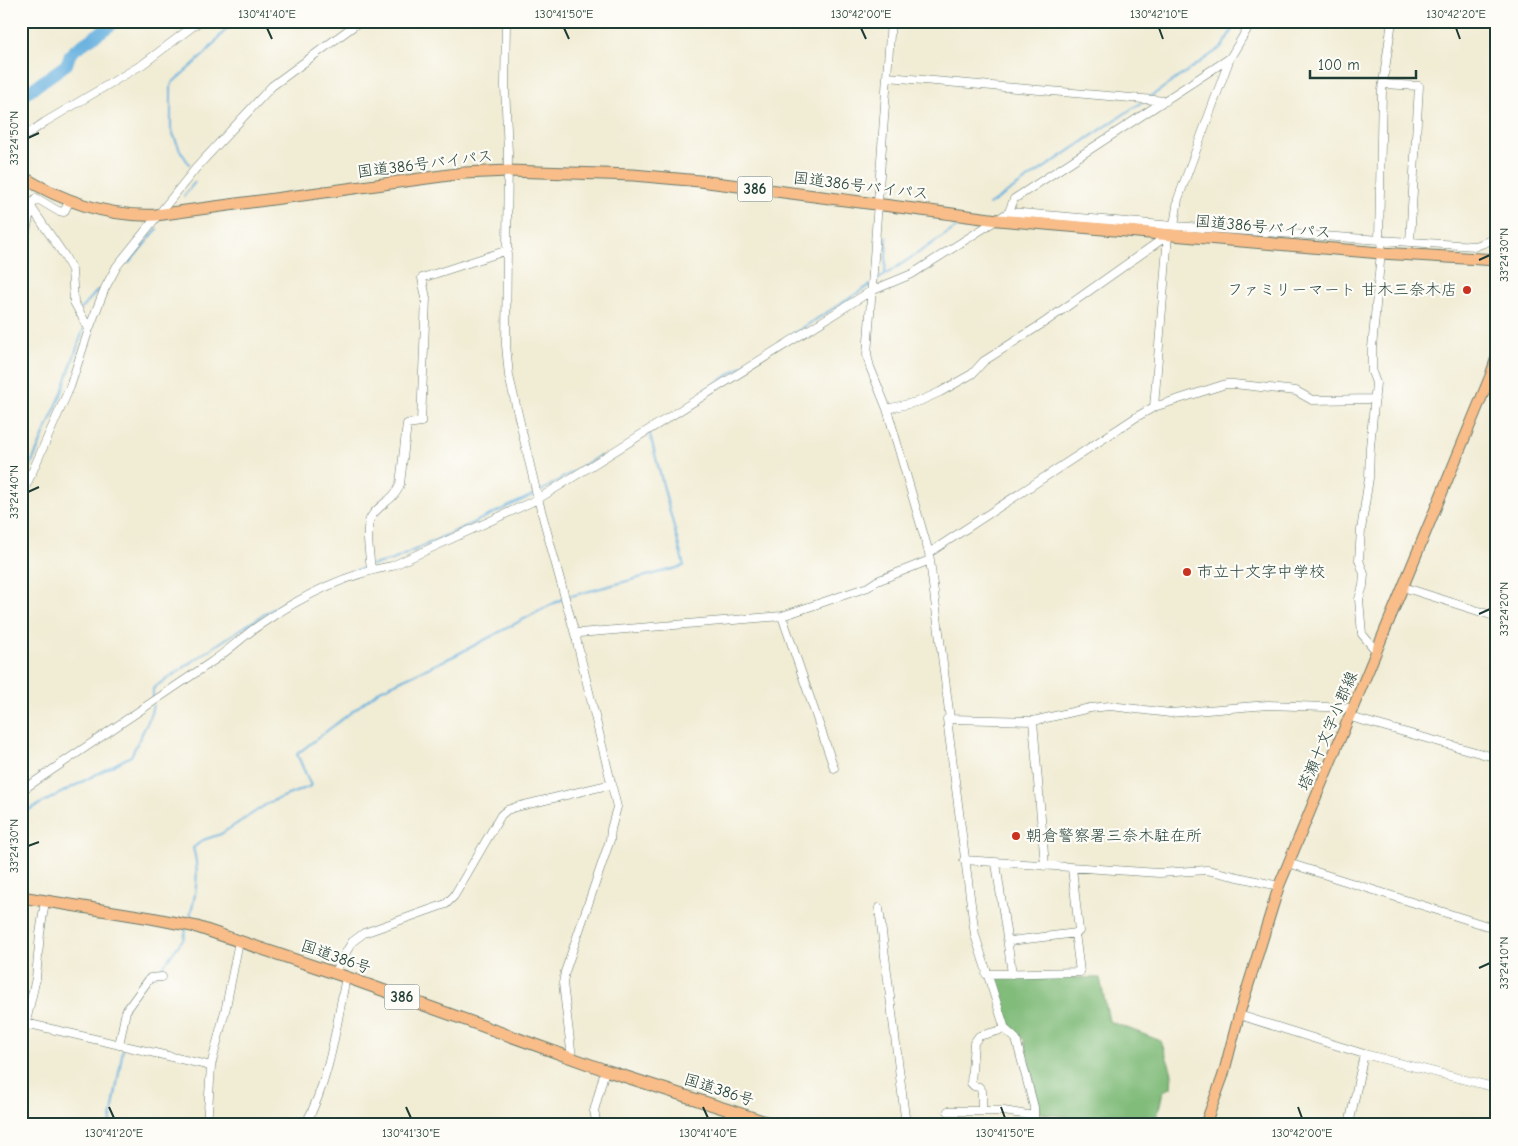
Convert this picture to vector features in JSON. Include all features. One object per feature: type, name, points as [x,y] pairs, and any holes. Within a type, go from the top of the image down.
[{"type":"highway","name":"国道386号バイパス","points":[[21,176],[70,200],[120,214],[156,215],[464,172],[633,175],[700,181],[998,220],[1171,230],[1381,253],[1497,260]]},
{"type":"highway","name":"国道386号","points":[[21,897],[197,927],[346,977],[755,1122],[776,1125]]},
{"type":"main road","name":"塔瀬十文字小郡線","points":[[1205,1125],[1223,1076],[1239,1015],[1279,886],[1378,652],[1403,587],[1494,376],[1497,356]]},
{"type":"street","points":[[21,139],[45,122],[143,64],[200,21]]},
{"type":"street","points":[[21,497],[70,388],[105,288],[117,266],[156,215],[196,168],[272,86],[358,21]]},
{"type":"street","points":[[506,21],[505,86],[508,172],[506,345],[508,364],[538,499],[576,638],[617,806],[610,840],[596,886],[567,963],[563,983],[572,1058]]},
{"type":"street","points":[[891,21],[890,77],[877,205],[867,355],[887,409],[929,557],[950,719],[947,719],[964,860],[975,935],[1005,1028],[1016,1039],[1034,1107],[1034,1125]]},
{"type":"street","points":[[1154,407],[1171,230],[1178,199],[1230,58],[1252,21]]},
{"type":"street","points":[[1378,652],[1362,634],[1359,599],[1364,574],[1360,560],[1361,530],[1368,493],[1376,383],[1372,372],[1372,348],[1381,253],[1383,84],[1392,21]]},
{"type":"street","points":[[21,791],[215,660],[270,618],[290,606],[371,570],[392,566],[538,499],[871,291],[912,274],[1009,212],[1014,199],[1166,102],[1230,58]]},
{"type":"street","points":[[890,77],[1166,102]]},
{"type":"street","points":[[1383,84],[1419,86],[1410,242]]},
{"type":"street","points":[[21,256],[31,207],[36,198],[58,211],[64,212],[70,200]]},
{"type":"street","points":[[21,205],[31,207],[64,255],[72,270],[74,302],[89,330]]},
{"type":"street","points":[[1009,212],[1171,230],[1476,246],[1497,238]]},
{"type":"street","points":[[887,409],[920,401],[972,374],[984,361],[1045,322],[1171,230]]},
{"type":"street","points":[[371,570],[368,525],[375,511],[397,494],[400,484],[407,424],[421,422],[426,298],[422,278],[508,250]]},
{"type":"street","points":[[576,638],[579,633],[782,616],[868,587],[929,557],[1138,416],[1154,407],[1226,384],[1296,391],[1312,400],[1374,399]]},
{"type":"street","points":[[21,478],[26,474],[32,474]]},
{"type":"street","points":[[1403,587],[1497,617]]},
{"type":"street","points":[[782,616],[834,768]]},
{"type":"street","points":[[950,719],[1033,721],[1090,708],[1110,706],[1170,713],[1268,705],[1352,713],[1497,758]]},
{"type":"street","points":[[1033,721],[1045,866]]},
{"type":"street","points":[[334,973],[356,938],[364,933],[446,904],[454,896],[501,816],[508,810],[612,784]]},
{"type":"street","points":[[964,860],[1159,873],[1207,870],[1279,886]]},
{"type":"street","points":[[996,862],[1012,974]]},
{"type":"street","points":[[1288,863],[1497,929]]},
{"type":"street","points":[[1007,938],[1010,941],[1080,931],[1072,868]]},
{"type":"street","points":[[21,1044],[24,1023],[36,978],[45,901]]},
{"type":"street","points":[[879,908],[906,1125]]},
{"type":"street","points":[[987,974],[1080,972],[1075,933]]},
{"type":"street","points":[[207,1125],[211,1066],[226,1007],[239,941]]},
{"type":"street","points":[[119,1044],[126,1010],[150,978],[161,977]]},
{"type":"street","points":[[306,1125],[316,1106],[328,1067],[346,977]]},
{"type":"street","points":[[1239,1015],[1364,1054],[1497,1088]]},
{"type":"street","points":[[24,1023],[211,1066]]},
{"type":"street","points":[[982,1111],[982,1091],[979,1086],[974,1086],[971,1083],[974,1043],[979,1036],[1005,1028]]},
{"type":"street","points":[[1349,1125],[1364,1054]]},
{"type":"street","points":[[597,1125],[594,1110],[605,1070]]},
{"type":"street","points":[[948,1111],[1004,1111],[1034,1116]]},
{"type":"green space","points":[[995,976],[1100,978],[1109,1021],[1161,1041],[1172,1073],[1171,1088],[1163,1091],[1156,1123],[1149,1125],[1097,1125],[1096,1121],[1040,1113],[1024,1040],[1009,1025]]},
{"type":"waterway","points":[[21,97],[67,64],[73,51],[117,21]]},
{"type":"waterway","points":[[189,164],[180,150],[171,129],[172,83],[205,54],[233,21]]},
{"type":"waterway","points":[[1150,97],[1222,47],[1237,21]]},
{"type":"waterway","points":[[989,205],[1142,102]]},
{"type":"waterway","points":[[184,196],[195,182]]},
{"type":"waterway","points":[[876,281],[957,227]]},
{"type":"waterway","points":[[129,263],[157,229]]},
{"type":"waterway","points":[[885,275],[887,237]]},
{"type":"waterway","points":[[705,390],[870,285]]},
{"type":"waterway","points":[[81,309],[98,290]]},
{"type":"waterway","points":[[26,471],[29,469],[61,395],[83,330]]},
{"type":"waterway","points":[[567,597],[684,566],[649,431]]},
{"type":"waterway","points":[[541,491],[599,456]]},
{"type":"waterway","points":[[372,565],[393,560],[535,494]]},
{"type":"waterway","points":[[153,698],[153,689],[156,686],[258,618],[312,588],[368,567]]},
{"type":"waterway","points":[[190,916],[196,882],[193,848],[203,840],[221,834],[270,802],[311,786],[297,754],[380,690],[456,655],[562,599]]},
{"type":"waterway","points":[[21,814],[131,756],[150,717],[153,705]]},
{"type":"waterway","points":[[156,975],[184,938],[186,930]]},
{"type":"waterway","points":[[110,1125],[123,1049]]},
{"type":"place","name":"ファミリーマート 甘木三奈木店","points":[[1467,290]]},
{"type":"place","name":"市立十文字中学校","points":[[1187,572]]},
{"type":"place","name":"朝倉警察署三奈木駐在所","points":[[1016,836]]}]
